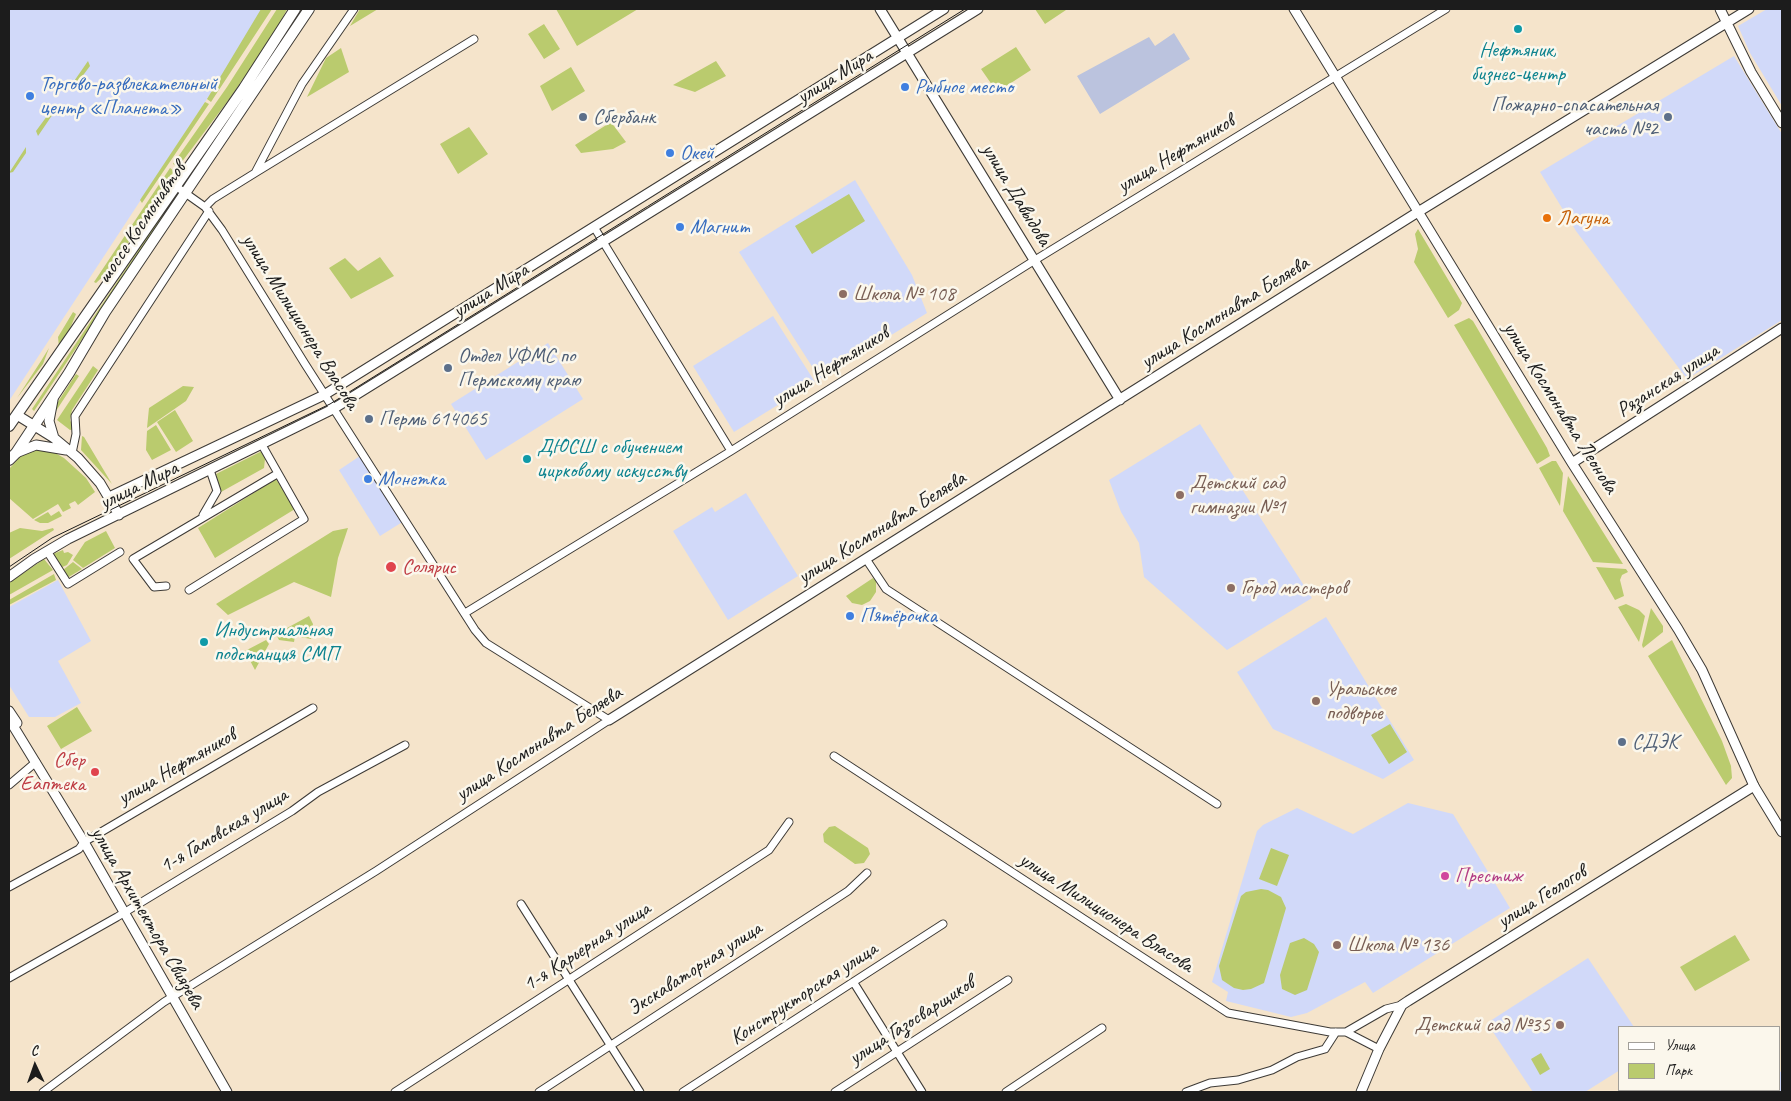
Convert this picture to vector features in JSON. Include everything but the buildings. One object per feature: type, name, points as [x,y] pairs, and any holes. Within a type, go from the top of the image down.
[{"type":"main road","name":"шоссе Космонавтов","points":[[9,426],[174,185],[244,88],[295,9]]},
{"type":"main road","name":"шоссе Космонавтов","points":[[12,456],[56,392],[105,312],[309,9]]},
{"type":"main road","name":"улица Давыдова","points":[[880,9],[899,37],[1120,400]]},
{"type":"main road","name":"улица Мира","points":[[110,497],[324,395],[944,9]]},
{"type":"main road","name":"улица Мира","points":[[9,577],[47,551],[333,409],[978,9]]},
{"type":"main road","name":"улица Космонавта Леонова","points":[[1294,9],[1572,463],[1641,568],[1702,670],[1754,786],[1782,832]]},
{"type":"main road","points":[[1720,9],[1751,72],[1782,123]]},
{"type":"main road","name":"улица Космонавта Беляева","points":[[609,720],[1418,212],[1749,9]]},
{"type":"main road","name":"Рязанская улица","points":[[1572,463],[1782,328]]},
{"type":"main road","points":[[54,438],[49,415],[56,392]]},
{"type":"main road","points":[[17,415],[54,438],[89,469],[110,497],[119,515]]},
{"type":"main road","points":[[12,456],[36,445],[70,452]]},
{"type":"main road","name":"улица Архитектора Свиязева","points":[[9,711],[19,726],[36,762]]},
{"type":"main road","name":"улица Архитектора Свиязева","points":[[9,719],[84,842],[225,1092]]},
{"type":"main road","name":"улица Геологов","points":[[1402,1005],[1754,786]]},
{"type":"main road","points":[[1360,1092],[1379,1049],[1402,1005]]},
{"type":"street","points":[[255,173],[302,84],[354,9]]},
{"type":"street","name":"улица Нефтяников","points":[[465,613],[1035,260],[1446,9]]},
{"type":"street","name":"шоссе Космонавтов","points":[[207,209],[213,199],[474,39]]},
{"type":"street","name":"улица Милиционера Власова","points":[[174,185],[207,209],[333,409],[465,613],[486,642],[609,720]]},
{"type":"street","points":[[70,452],[76,434],[75,416],[207,209]]},
{"type":"street","points":[[594,227],[731,450]]},
{"type":"street","points":[[189,590],[304,519],[262,445]]},
{"type":"street","points":[[201,518],[214,500],[217,491],[210,470]]},
{"type":"street","points":[[166,586],[154,587],[133,559],[277,474]]},
{"type":"street","points":[[47,551],[68,584],[120,552]]},
{"type":"street","points":[[866,559],[886,589],[1217,804]]},
{"type":"street","name":"улица Нефтяников","points":[[9,887],[78,849],[84,842],[312,708]]},
{"type":"street","name":"улица Космонавта Беляева","points":[[43,1092],[172,997],[376,871],[609,720]]},
{"type":"street","name":"1-я Гамовская улица","points":[[9,978],[124,913],[292,811],[318,792],[405,745]]},
{"type":"street","name":"улица Милиционера Власова","points":[[834,756],[1228,1013],[1336,1032],[1346,1032],[1379,1049]]},
{"type":"street","points":[[9,785],[36,762]]},
{"type":"street","name":"1-я Карьерная улица","points":[[395,1092],[769,850],[789,822]]},
{"type":"street","name":"Экскаваторная улица","points":[[539,1092],[848,891],[867,873]]},
{"type":"street","points":[[521,904],[640,1092]]},
{"type":"street","name":"Конструкторская улица","points":[[683,1092],[943,924]]},
{"type":"street","name":"улица Газосварщиков","points":[[835,1092],[1008,980]]},
{"type":"street","points":[[854,983],[922,1092]]},
{"type":"street","name":"улица Геологов","points":[[1346,1032],[1386,1009],[1402,1005]]},
{"type":"street","points":[[1006,1092],[1102,1028]]},
{"type":"street","points":[[1186,1092],[1210,1083],[1238,1080],[1263,1072],[1297,1056],[1325,1049],[1336,1032]]},
{"type":"shaded area","points":[[9,9],[266,9],[9,401]]},
{"type":"shaded area","points":[[1767,9],[1782,9],[1782,106],[1750,53],[1738,26]]},
{"type":"shaded area","points":[[1174,33],[1190,59],[1100,114],[1077,76],[1149,37],[1155,46]]},
{"type":"shaded area","points":[[1734,56],[1782,134],[1782,320],[1687,379],[1576,231],[1540,172]]},
{"type":"shaded area","name":"Школа № 108","points":[[855,180],[912,275],[927,313],[820,379],[739,252]]},
{"type":"shaded area","points":[[773,316],[815,382],[734,432],[693,366]]},
{"type":"shaded area","points":[[548,343],[583,399],[486,460],[451,404]]},
{"type":"shaded area","points":[[1200,424],[1312,598],[1227,650],[1144,577],[1139,543],[1121,512],[1109,480]]},
{"type":"shaded area","points":[[363,454],[404,521],[380,536],[339,470]]},
{"type":"shaded area","points":[[746,493],[798,576],[728,620],[673,531],[712,507],[715,512]]},
{"type":"shaded area","points":[[58,580],[91,641],[58,661],[81,703],[55,717],[29,717],[9,685],[9,607]]},
{"type":"shaded area","name":"Уральское подворье","points":[[1326,617],[1414,760],[1383,779],[1273,729],[1237,672]]},
{"type":"shaded area","name":"Школа № 136","points":[[1408,803],[1453,814],[1510,908],[1373,993],[1365,982],[1307,1013],[1291,1017],[1226,1001],[1228,992],[1212,982],[1257,831],[1263,825],[1297,808],[1353,834]]},
{"type":"shaded area","name":"Детский сад №35","points":[[1588,958],[1633,1026],[1618,1026],[1618,1071],[1585,1092],[1533,1092],[1487,1023]]},
{"type":"shaded area","points":[[1781,1072],[1782,1092],[1747,1092],[1781,1091]]},
{"type":"shaded area","points":[[1741,1091],[1742,1092],[1696,1092]]},
{"type":"green space","points":[[261,9],[272,9],[211,102],[207,99]]},
{"type":"green space","points":[[277,9],[287,9],[276,31],[230,98],[178,167],[173,164],[227,87]]},
{"type":"green space","points":[[360,9],[378,9],[350,26]]},
{"type":"green space","points":[[556,9],[638,9],[577,46]]},
{"type":"green space","points":[[1035,9],[1065,9],[1066,10],[1045,24]]},
{"type":"green space","points":[[544,24],[560,49],[544,59],[528,34]]},
{"type":"green space","points":[[1016,47],[1031,70],[997,92],[981,69]]},
{"type":"green space","points":[[341,48],[349,72],[307,97],[326,58]]},
{"type":"green space","points":[[88,61],[90,66],[75,86],[70,87]]},
{"type":"green space","points":[[716,61],[726,76],[695,92],[673,85]]},
{"type":"green space","points":[[571,67],[585,91],[552,111],[540,86]]},
{"type":"green space","points":[[205,102],[209,104],[142,203],[140,200]]},
{"type":"green space","points":[[55,111],[38,136],[36,131],[50,112]]},
{"type":"green space","points":[[611,122],[626,142],[613,149],[581,153],[575,145]]},
{"type":"green space","points":[[469,127],[488,154],[458,174],[440,144]]},
{"type":"green space","points":[[26,147],[26,153],[13,172],[9,173]]},
{"type":"green space","points":[[170,168],[174,171],[113,267],[96,283],[94,282]]},
{"type":"green space","points":[[849,194],[865,221],[812,254],[795,226]]},
{"type":"green space","points":[[174,197],[176,199],[34,411],[32,409]]},
{"type":"green space","points":[[1418,229],[1462,303],[1459,310],[1448,318],[1414,262],[1418,249],[1415,234]]},
{"type":"green space","points":[[380,257],[394,276],[351,299],[329,268],[345,258],[358,271]]},
{"type":"green space","points":[[73,312],[76,314],[67,336],[59,347],[58,337]]},
{"type":"green space","points":[[1469,318],[1473,321],[1547,448],[1550,456],[1537,464],[1454,325]]},
{"type":"green space","points":[[49,348],[43,364],[17,398],[41,361]]},
{"type":"green space","points":[[93,366],[98,370],[72,410],[70,420],[74,429],[70,430],[57,420]]},
{"type":"green space","points":[[76,374],[79,376],[54,414],[54,408]]},
{"type":"green space","points":[[183,386],[194,387],[186,401],[147,428],[149,408]]},
{"type":"green space","points":[[175,410],[193,441],[176,452],[157,422]]},
{"type":"green space","points":[[156,425],[171,450],[152,460],[146,450],[147,431]]},
{"type":"green space","points":[[82,436],[84,437],[112,484],[81,450]]},
{"type":"green space","points":[[38,449],[50,450],[64,458],[86,478],[95,492],[78,505],[75,501],[69,504],[71,508],[63,512],[58,504],[33,519],[9,498],[9,469],[22,455]]},
{"type":"green space","points":[[262,451],[265,459],[264,468],[221,492],[216,474]]},
{"type":"green space","points":[[1552,461],[1556,461],[1563,473],[1560,506],[1539,468]]},
{"type":"green space","points":[[1568,476],[1623,564],[1593,562],[1563,511]]},
{"type":"green space","points":[[276,479],[295,509],[215,558],[198,528]]},
{"type":"green space","points":[[59,511],[62,516],[48,523],[40,523],[34,520],[48,512],[51,516]]},
{"type":"green space","points":[[20,528],[42,531],[53,528],[54,530],[9,559],[9,533]]},
{"type":"green space","points":[[348,528],[338,558],[331,597],[294,582],[228,615],[216,604],[333,531]]},
{"type":"green space","points":[[106,531],[115,548],[83,568],[73,560],[85,542]]},
{"type":"green space","points":[[63,550],[64,553],[68,552],[73,555],[67,565],[60,568],[53,554]]},
{"type":"green space","points":[[44,559],[53,570],[9,595],[9,583]]},
{"type":"green space","points":[[73,562],[82,569],[67,578],[63,570]]},
{"type":"green space","points":[[1596,567],[1626,569],[1628,572],[1622,575],[1620,580],[1624,596],[1615,600]]},
{"type":"green space","points":[[54,574],[56,580],[9,605],[9,600]]},
{"type":"green space","points":[[873,578],[876,581],[876,592],[870,601],[862,605],[852,603],[846,596]]},
{"type":"green space","points":[[1626,604],[1639,610],[1645,616],[1639,642],[1618,607]]},
{"type":"green space","points":[[1651,608],[1663,626],[1663,632],[1643,648],[1642,645]]},
{"type":"green space","points":[[309,616],[313,624],[311,639],[295,636],[294,642],[279,640],[276,634]]},
{"type":"green space","points":[[266,640],[269,644],[255,670],[245,651]]},
{"type":"green space","points":[[1672,640],[1722,741],[1731,766],[1732,778],[1726,785],[1648,656]]},
{"type":"green space","points":[[77,707],[92,731],[61,749],[47,726]]},
{"type":"green space","points":[[1390,724],[1407,752],[1389,764],[1371,735]]},
{"type":"green space","points":[[835,826],[868,848],[870,854],[864,863],[855,864],[824,842],[823,834],[829,827]]},
{"type":"green space","points":[[1271,848],[1289,855],[1277,886],[1259,879]]},
{"type":"green space","points":[[1261,889],[1268,890],[1281,897],[1286,908],[1264,983],[1251,989],[1234,988],[1222,980],[1219,966],[1241,896],[1246,892]]},
{"type":"green space","points":[[1735,935],[1750,960],[1695,991],[1680,967]]},
{"type":"green space","points":[[1304,938],[1314,944],[1319,952],[1307,990],[1295,995],[1282,989],[1280,975],[1290,943]]},
{"type":"green space","points":[[1541,1053],[1550,1069],[1540,1075],[1531,1059]]},
{"type":"tram line","points":[[9,567],[52,538],[330,404],[965,9]]},
{"type":"place","name":"Нефтяник, бизнес-центр","points":[[1518,29]]},
{"type":"place","name":"Рыбное место","points":[[905,87]]},
{"type":"place","name":"Торгово-развлекательный центр «Планета»","points":[[30,96]]},
{"type":"place","name":"Сбербанк","points":[[583,117]]},
{"type":"place","name":"Пожарно-спасательная часть №2","points":[[1668,117]]},
{"type":"place","name":"Окей","points":[[670,153]]},
{"type":"place","name":"Лагуна","points":[[1547,218]]},
{"type":"place","name":"Магнит","points":[[680,227]]},
{"type":"place","name":"Школа № 108","points":[[843,294]]},
{"type":"place","name":"Отдел УФМС по Пермскому краю","points":[[448,368]]},
{"type":"place","name":"Пермь 614065","points":[[369,419]]},
{"type":"place","name":"ДЮСШ с обучением цирковому искусству","points":[[527,459]]},
{"type":"place","name":"Монетка","points":[[368,479]]},
{"type":"place","name":"Детский сад гимназии №1","points":[[1180,495]]},
{"type":"place","name":"Солярис","points":[[391,567]]},
{"type":"place","name":"Город мастеров","points":[[1231,588]]},
{"type":"place","name":"Пятёрочка","points":[[850,616]]},
{"type":"place","name":"Индустриальная подстанция СМП","points":[[204,642]]},
{"type":"place","name":"Уральское подворье","points":[[1316,701]]},
{"type":"place","name":"СДЭК","points":[[1622,742]]},
{"type":"place","name":"Сбер Еаптека","points":[[95,772]]},
{"type":"place","name":"Престиж","points":[[1445,876]]},
{"type":"place","name":"Школа № 136","points":[[1337,945]]},
{"type":"place","name":"Детский сад №35","points":[[1560,1025]]}]
